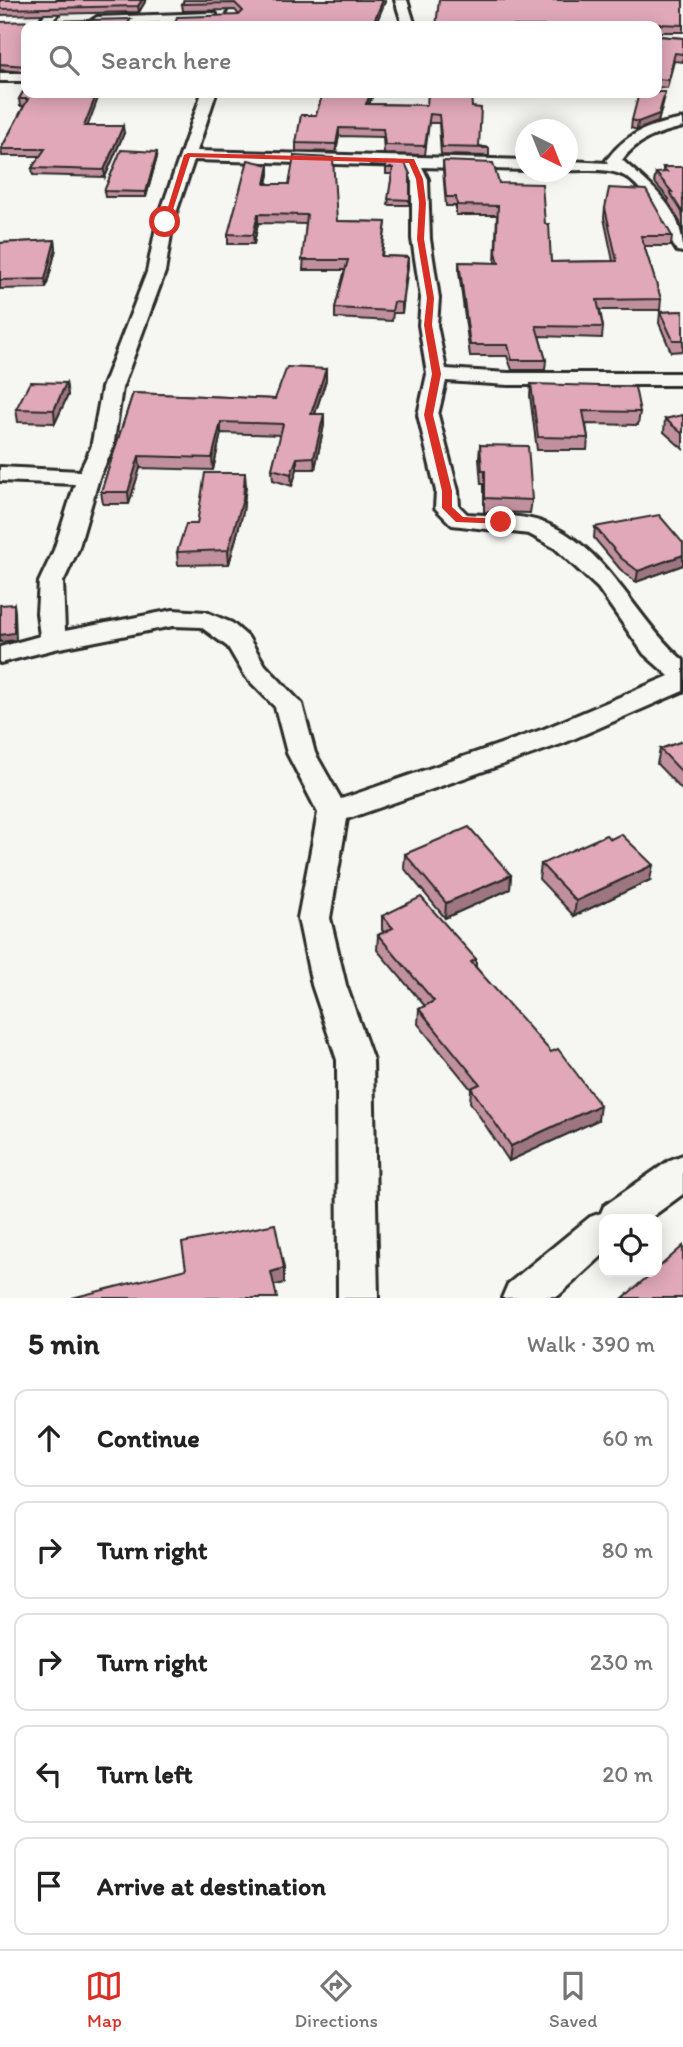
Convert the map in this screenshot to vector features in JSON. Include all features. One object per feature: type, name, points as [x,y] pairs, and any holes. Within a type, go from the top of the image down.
[{"type":"street","points":[[40,21],[64,0]]},
{"type":"street","points":[[233,21],[237,0]]},
{"type":"street","points":[[401,0],[407,21]]},
{"type":"street","points":[[54,641],[50,613],[51,582],[66,550],[88,478],[102,448],[112,388],[156,272],[165,222],[207,98]]},
{"type":"street","points":[[683,123],[631,139],[614,160],[620,168],[638,179],[657,202],[683,247]]},
{"type":"street","points":[[188,155],[515,164]]},
{"type":"street","points":[[412,161],[420,179],[421,239],[430,298],[428,325],[437,374],[428,415],[447,491],[447,508],[460,520],[535,527],[563,543],[607,583],[653,648],[683,674]]},
{"type":"street","points":[[578,166],[620,168]]},
{"type":"street","points":[[657,202],[683,203]]},
{"type":"street","points":[[437,374],[508,379],[683,379]]},
{"type":"street","points":[[0,474],[88,478]]},
{"type":"street","points":[[0,655],[54,641],[173,618],[206,620],[223,629],[239,643],[254,670],[288,705],[302,753],[333,813],[314,918],[329,985],[355,1060],[358,1298]]},
{"type":"street","points":[[333,813],[547,740],[639,702],[683,680]]},
{"type":"street","points":[[625,1214],[683,1172]]},
{"type":"street","points":[[522,1298],[538,1288],[577,1250],[599,1234]]},
{"type":"building","points":[[0,0],[142,0],[138,6],[0,9]]},
{"type":"building","points":[[184,0],[383,0],[374,21],[176,21],[177,17],[239,15],[243,11],[235,3],[182,4]]},
{"type":"building","points":[[439,0],[683,0],[683,25],[662,24],[662,21],[437,21]]},
{"type":"building","points":[[131,19],[130,21],[44,21]]},
{"type":"building","points":[[0,22],[21,22],[21,66],[0,64]]},
{"type":"building","points":[[662,36],[683,38],[683,54],[675,53],[668,80],[662,79]]},
{"type":"building","points":[[662,92],[665,92],[659,114],[638,122],[632,120],[638,98],[662,98]]},
{"type":"building","points":[[21,96],[21,98],[95,98],[84,126],[123,126],[104,170],[32,168],[45,149],[1,149],[28,99],[19,99]]},
{"type":"building","points":[[321,98],[369,98],[366,104],[427,105],[428,98],[471,98],[472,107],[481,108],[479,146],[489,148],[442,147],[439,115],[430,114],[425,146],[385,145],[383,129],[339,128],[336,144],[296,143],[301,115],[316,115]]},
{"type":"building","points":[[121,150],[157,152],[146,192],[104,191]]},
{"type":"building","points":[[294,156],[333,158],[337,221],[386,222],[381,256],[408,257],[402,303],[394,302],[392,311],[335,308],[348,260],[302,260],[307,215],[258,214],[253,235],[228,234],[248,160],[269,165],[265,184],[289,184]]},
{"type":"building","points":[[443,161],[493,163],[499,183],[542,184],[545,224],[549,224],[551,262],[617,261],[605,208],[609,188],[646,190],[672,236],[641,236],[661,299],[597,300],[603,327],[536,326],[546,360],[512,360],[508,345],[470,345],[459,262],[499,263],[496,252],[498,206],[457,205],[456,197],[446,197]]},
{"type":"building","points":[[386,163],[405,163],[410,174],[410,200],[388,199],[393,168],[386,168]]},
{"type":"building","points":[[663,167],[683,167],[683,219],[672,192],[656,173],[667,172]]},
{"type":"building","points":[[55,240],[45,279],[0,280],[0,243]]},
{"type":"building","points":[[683,311],[683,340],[673,340],[660,312]]},
{"type":"building","points":[[287,367],[326,369],[311,414],[324,414],[314,457],[297,458],[291,474],[272,469],[283,424],[221,422],[212,458],[139,456],[128,492],[101,492],[133,393],[275,399]]},
{"type":"building","points":[[30,382],[66,383],[54,410],[16,409]]},
{"type":"building","points":[[531,384],[635,387],[640,412],[583,411],[588,438],[538,437]]},
{"type":"building","points":[[683,415],[683,434],[665,419]]},
{"type":"building","points":[[480,445],[528,446],[532,500],[485,498],[485,471],[482,471]]},
{"type":"building","points":[[205,473],[245,473],[243,499],[228,550],[177,552],[186,524],[197,524]]},
{"type":"building","points":[[659,515],[683,543],[683,555],[638,571],[621,558],[595,527]]},
{"type":"building","points":[[14,604],[14,633],[0,635],[0,605]]},
{"type":"building","points":[[683,741],[683,773],[660,749]]},
{"type":"building","points":[[469,827],[511,875],[446,903],[405,854]]},
{"type":"building","points":[[621,834],[653,865],[576,901],[541,864],[606,835],[611,839]]},
{"type":"building","points":[[421,897],[476,959],[471,962],[551,1052],[558,1049],[600,1105],[511,1146],[471,1088],[480,1084],[419,1009],[434,1001],[378,935],[393,928],[382,916]]},
{"type":"building","points":[[275,1224],[284,1268],[271,1272],[277,1298],[72,1298],[186,1269],[182,1243]]},
{"type":"building","points":[[683,1246],[683,1298],[623,1298],[647,1277],[662,1277],[662,1265]]},
{"type":"route","points":[[165,222],[188,155],[412,161],[420,179],[422,252],[427,266],[430,298],[428,325],[437,374],[428,415],[447,491],[447,508],[460,520],[501,522]]}]
